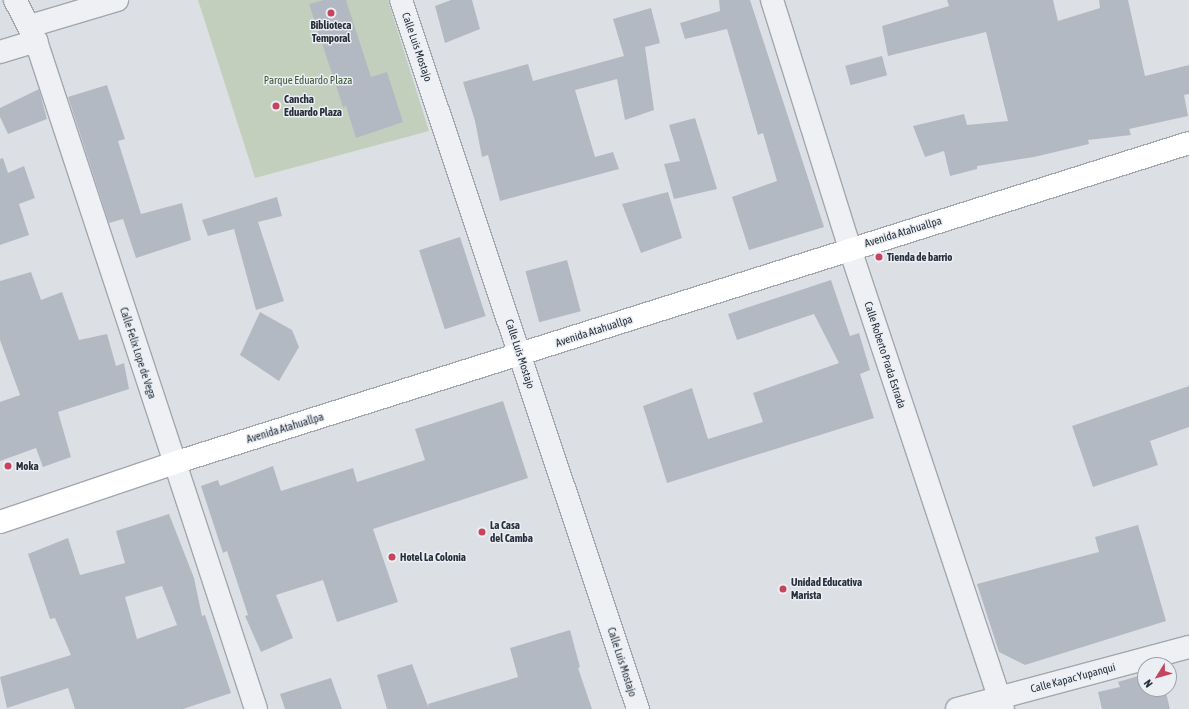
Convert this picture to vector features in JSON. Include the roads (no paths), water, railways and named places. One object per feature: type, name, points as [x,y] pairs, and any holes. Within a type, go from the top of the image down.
[{"type":"main road","name":"Avenida Atahuallpa","points":[[0,522],[174,463],[521,355],[850,249],[1189,143]]},
{"type":"street","name":"Calle Felix Lope de Vega","points":[[15,0],[33,33],[256,709]]},
{"type":"street","points":[[0,52],[33,33],[117,0]]},
{"type":"street","name":"Calle Luis Mostajo","points":[[401,0],[521,355],[638,709]]},
{"type":"street","name":"Calle Roberto Prada Estrada","points":[[772,0],[850,249],[1002,703]]},
{"type":"street","name":"Calle Kapac Yupanqui","points":[[957,709],[1002,703],[1189,647]]},
{"type":"place","name":"Biblioteca Temporal","points":[[331,13]]},
{"type":"place","name":"Cancha Eduardo Plaza","points":[[276,106]]},
{"type":"place","name":"Tienda de barrio","points":[[879,257]]},
{"type":"place","name":"Moka","points":[[8,466]]},
{"type":"place","name":"La Casa del Camba","points":[[482,532]]},
{"type":"place","name":"Hotel La Colonia","points":[[392,557]]},
{"type":"place","name":"Unidad Educativa Marista","points":[[783,589]]},
{"type":"park label","name":"Parque Eduardo Plaza","points":[[308,80]]}]
